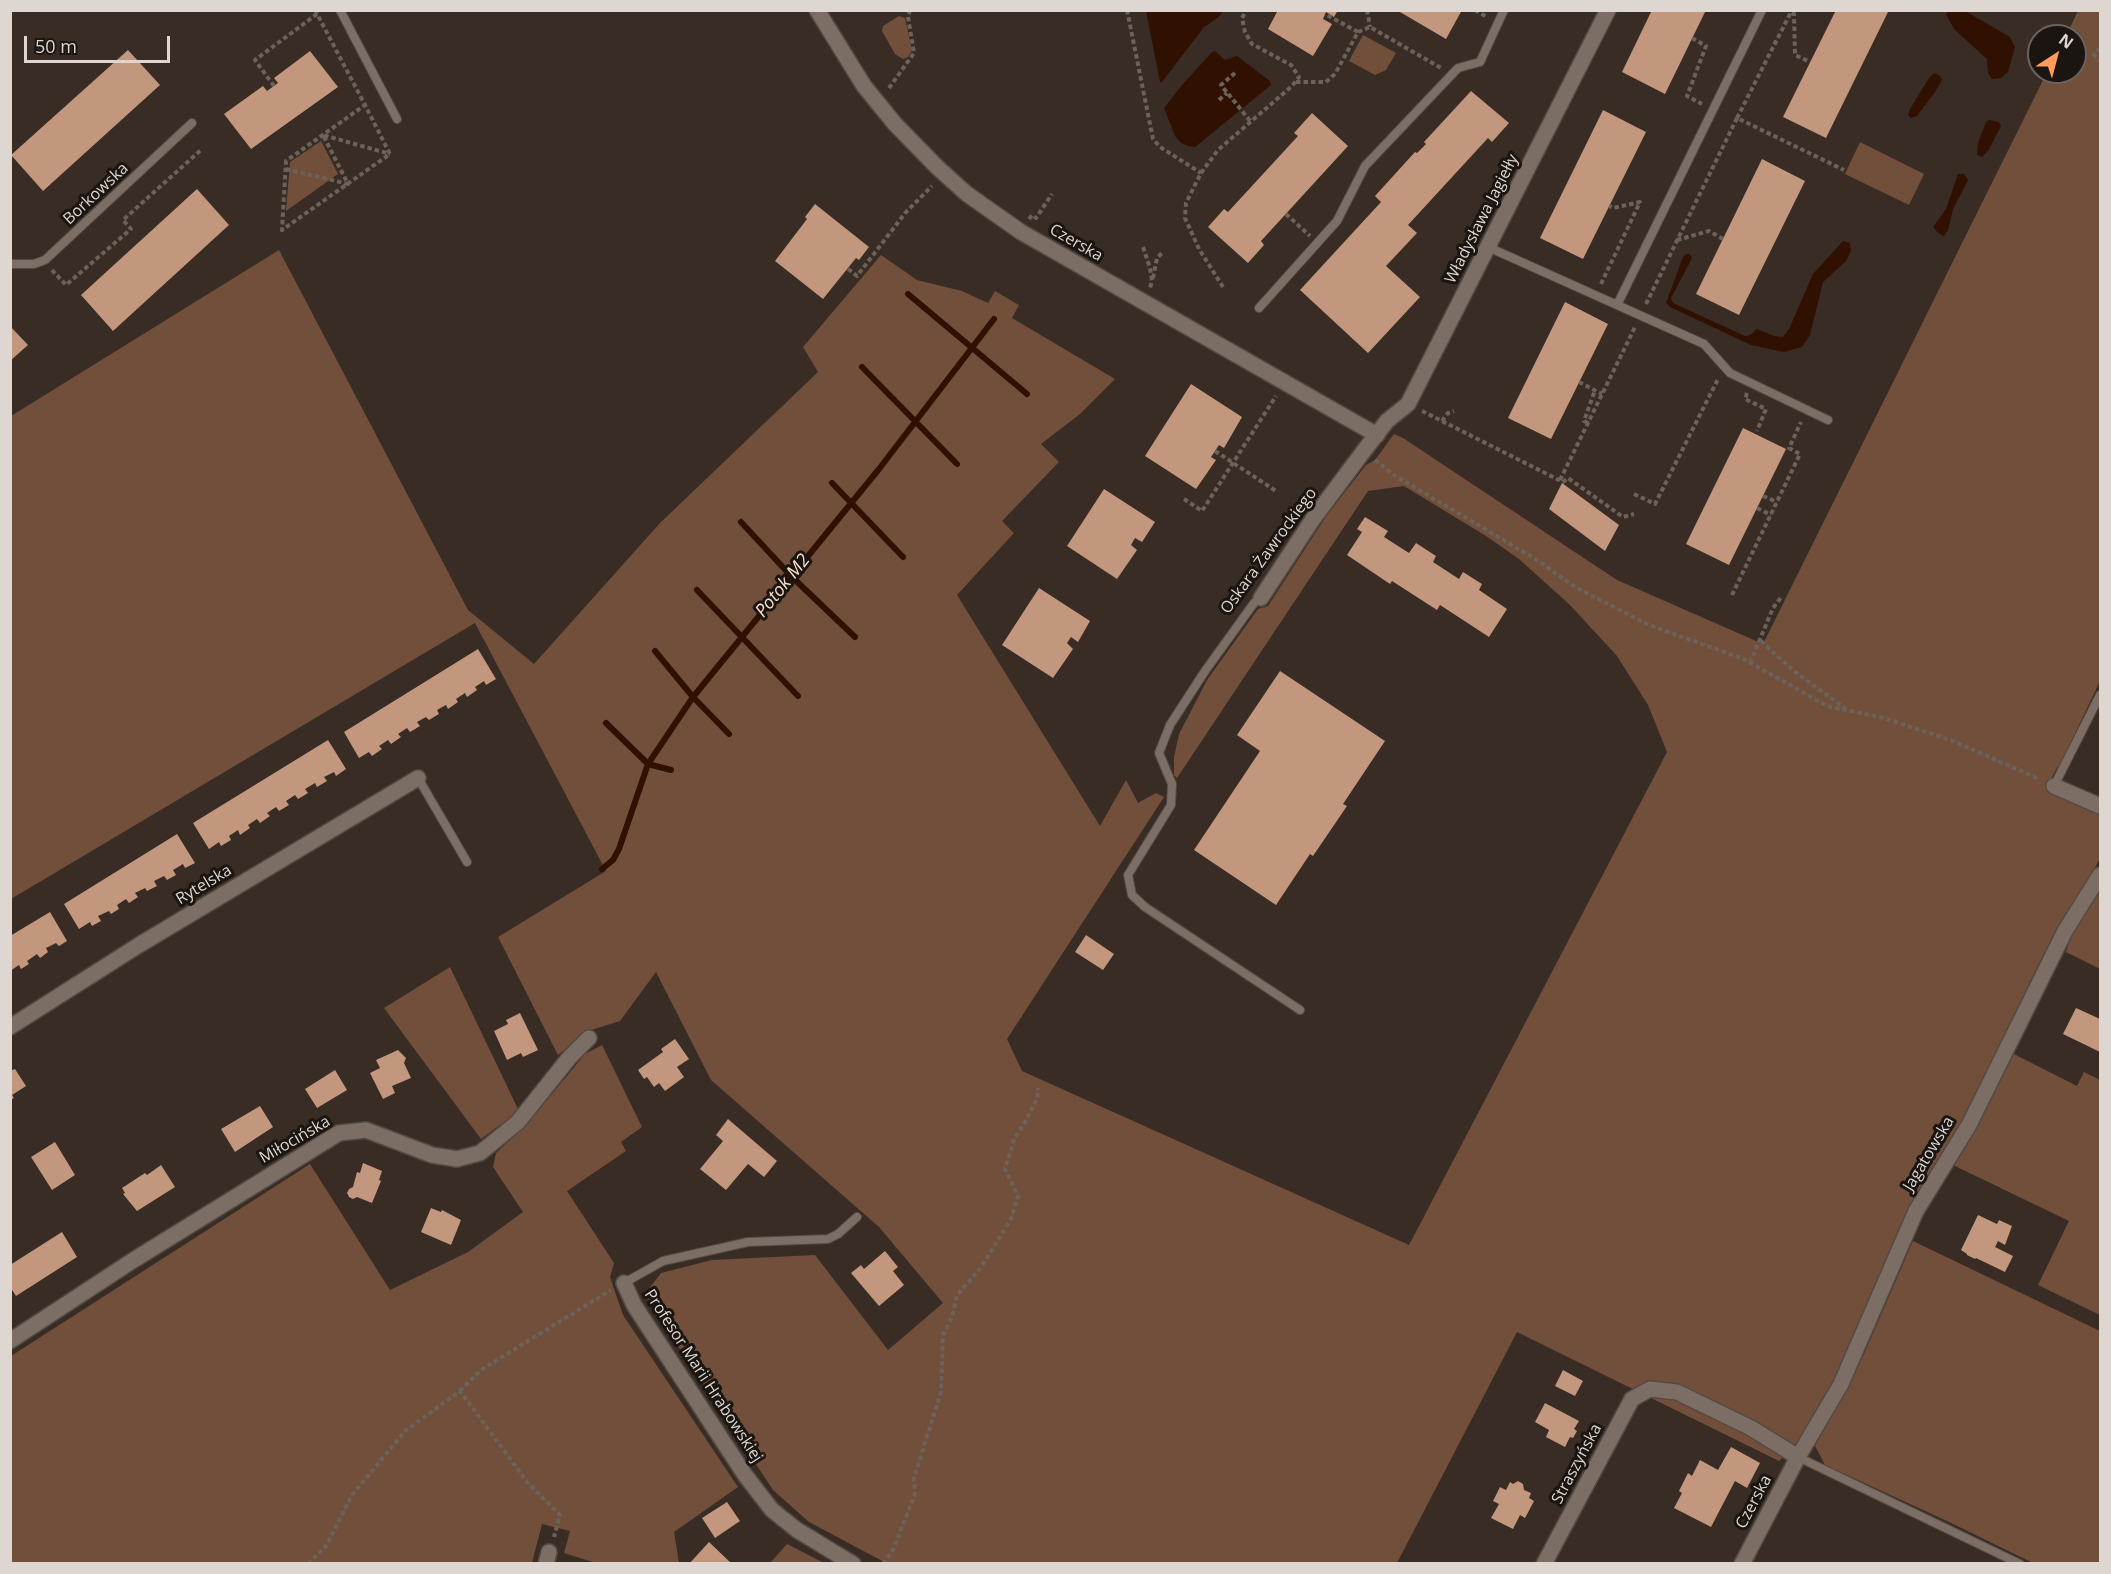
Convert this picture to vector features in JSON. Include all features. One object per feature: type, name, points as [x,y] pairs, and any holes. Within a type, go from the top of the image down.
[{"type":"street","name":"Czerska","points":[[817,10],[864,86],[895,124],[967,194],[1021,232],[1377,435]]},
{"type":"street","name":"Władysława Jagiełły","points":[[1377,435],[1387,421],[1408,404],[1608,10]]},
{"type":"street","name":"Oskara Żawrockiego","points":[[1261,598],[1313,519],[1377,435]]},
{"type":"street","name":"Rytelska","points":[[10,1027],[139,945],[418,778]]},
{"type":"street","points":[[2054,786],[2100,806]]},
{"type":"street","name":"Jagatowska","points":[[1798,1457],[1841,1384],[1916,1211],[1969,1125],[2065,931],[2100,875]]},
{"type":"street","name":"Miłocińska","points":[[10,1341],[132,1261],[339,1133],[366,1130],[432,1155],[457,1159],[480,1154],[518,1122],[569,1058],[589,1038]]},
{"type":"street","name":"Profesor Marii Hrabowskiej","points":[[624,1283],[634,1305],[746,1475],[772,1510],[797,1530],[853,1563]]},
{"type":"street","name":"Straszyńska","points":[[1544,1563],[1632,1399],[1650,1389],[1677,1392],[1751,1428],[1798,1457]]},
{"type":"street","name":"Czerska","points":[[1742,1563],[1798,1457]]},
{"type":"lane","points":[[340,10],[397,120]]},
{"type":"lane","points":[[1259,308],[1337,220],[1365,166],[1458,68],[1480,62],[1504,10]]},
{"type":"lane","points":[[1617,305],[1762,10]]},
{"type":"lane","name":"Borkowska","points":[[10,264],[34,264],[45,260],[192,123]]},
{"type":"lane","points":[[1488,247],[1704,344],[1730,373],[1828,420]]},
{"type":"lane","name":"Oskara Żawrockiego","points":[[1261,598],[1254,603],[1205,670],[1170,725],[1159,753],[1172,784],[1171,805],[1128,875],[1132,895],[1145,907],[1300,1010]]},
{"type":"lane","points":[[2054,786],[2100,695]]},
{"type":"lane","points":[[418,778],[467,862]]},
{"type":"lane","points":[[624,1283],[663,1261],[748,1242],[828,1239],[838,1234],[857,1217]]},
{"type":"lane","points":[[1798,1457],[2020,1563]]},
{"type":"path","points":[[889,88],[914,53],[908,17],[910,10]]},
{"type":"path","points":[[1127,10],[1154,139],[1160,147],[1201,173]]},
{"type":"path","points":[[1223,287],[1199,249],[1185,218],[1186,203],[1201,173],[1218,150],[1299,77],[1292,65],[1252,44],[1245,33],[1242,18],[1246,10]]},
{"type":"path","points":[[1367,10],[1370,27]]},
{"type":"path","points":[[274,86],[255,60],[316,12],[390,154]]},
{"type":"path","points":[[1560,480],[1791,12],[1794,14],[1796,55],[1810,62]]},
{"type":"path","points":[[1325,14],[1358,32]]},
{"type":"path","points":[[1295,82],[1326,82],[1335,74],[1358,32],[1370,27]]},
{"type":"path","points":[[1370,27],[1452,74]]},
{"type":"path","points":[[1692,38],[1706,46],[1687,96],[1713,111]]},
{"type":"path","points":[[2100,48],[2094,55],[2100,61]]},
{"type":"path","points":[[1235,73],[1221,85],[1251,122]]},
{"type":"path","points":[[1220,100],[1227,93]]},
{"type":"path","points":[[365,105],[286,161],[282,230],[390,154]]},
{"type":"path","points":[[1737,118],[1844,170]]},
{"type":"path","points":[[323,135],[390,154]]},
{"type":"path","points":[[323,135],[348,184]]},
{"type":"path","points":[[28,264],[38,279],[50,268],[66,285],[131,229],[123,220],[202,149]]},
{"type":"path","points":[[286,168],[348,184]]},
{"type":"path","points":[[848,268],[857,276],[906,212],[932,186]]},
{"type":"path","points":[[1032,215],[1036,218],[1052,194]]},
{"type":"path","points":[[1595,295],[1640,202],[1613,208],[1609,206]]},
{"type":"path","points":[[1286,214],[1317,242]]},
{"type":"path","points":[[1677,241],[1708,231],[1723,239]]},
{"type":"path","points":[[1152,281],[1157,258],[1162,253]]},
{"type":"path","points":[[1634,494],[1655,504],[1719,377],[1724,381]]},
{"type":"path","points":[[1579,382],[1602,393]]},
{"type":"path","points":[[1740,388],[1748,392],[1744,399],[1767,409],[1757,431]]},
{"type":"path","points":[[1588,423],[1584,421],[1595,390]]},
{"type":"path","points":[[1184,499],[1202,511],[1233,463],[1257,432],[1276,396]]},
{"type":"path","points":[[1422,411],[1563,482],[1568,478],[1623,517],[1634,514]]},
{"type":"path","points":[[1442,421],[1448,413],[1454,411]]},
{"type":"path","points":[[1732,595],[1800,454],[1789,448],[1801,422]]},
{"type":"path","points":[[1215,451],[1276,491]]},
{"type":"path","points":[[1363,452],[1394,475],[1537,560],[1575,587],[1649,625],[1750,663],[1827,706],[1884,718],[1953,741],[2054,786]]},
{"type":"path","points":[[1763,496],[1777,502]]},
{"type":"path","points":[[1757,508],[1771,515]]},
{"type":"path","points":[[1750,663],[1773,608],[1782,596]]},
{"type":"path","points":[[1761,640],[1795,672],[1849,710]]},
{"type":"path","points":[[883,1563],[893,1550],[915,1494],[914,1478],[941,1392],[943,1335],[952,1317],[957,1294],[981,1269],[1011,1219],[1018,1196],[1005,1169],[1014,1139],[1037,1100],[1038,1088]]},
{"type":"path","name":"Profesor Marii Hrabowskiej","points":[[308,1563],[326,1546],[352,1495],[405,1431],[460,1391],[482,1370],[624,1283]]},
{"type":"path","points":[[460,1391],[528,1483],[560,1515],[548,1557]]},
{"type":"shaded area","points":[[1146,10],[1223,11],[1219,17],[1204,27],[1160,82]]},
{"type":"shaded area","points":[[1948,11],[1965,11],[2010,37],[2015,47],[2008,72],[2001,78],[1992,79],[1988,73],[1987,59],[1955,30],[1946,15]]},
{"type":"shaded area","points":[[2078,11],[2100,11],[2100,681],[2059,767],[2047,786],[2100,810],[2100,858],[1946,1148],[1835,1381],[1802,1439],[1779,1461],[1517,1332],[1397,1563],[886,1563],[809,1522],[773,1490],[649,1302],[648,1290],[661,1273],[712,1260],[815,1255],[888,1350],[943,1303],[879,1227],[711,1080],[656,972],[620,1021],[588,1031],[558,1055],[498,937],[606,871],[475,623],[11,899],[11,416],[279,250],[468,610],[534,664],[660,523],[818,372],[803,347],[881,255],[917,280],[962,291],[988,303],[995,291],[1019,305],[1012,318],[1115,379],[1080,414],[1041,444],[1059,462],[1002,521],[1014,533],[957,595],[1100,826],[1126,780],[1138,803],[1156,793],[1164,797],[1007,1039],[1022,1071],[1409,1245],[1667,752],[1648,705],[1617,656],[1570,605],[1519,559],[1404,486],[1368,491],[1177,778],[1174,775],[1174,757],[1179,734],[1207,680],[1258,609],[1268,606],[1327,515],[1366,465],[1375,460],[1394,434],[1617,580],[1763,644],[2041,84],[2087,84],[2087,24],[2072,24]]},
{"type":"shaded area","points":[[899,16],[905,18],[912,50],[908,57],[903,59],[895,54],[882,31],[883,26]]},
{"type":"shaded area","points":[[1363,35],[1396,53],[1386,70],[1375,75],[1349,61]]},
{"type":"shaded area","points":[[1215,51],[1225,60],[1237,56],[1270,81],[1271,85],[1195,147],[1188,146],[1181,143],[1175,136],[1164,108],[1182,85]]},
{"type":"shaded area","points":[[1934,73],[1942,80],[1917,116],[1911,118],[1908,115],[1910,109]]},
{"type":"shaded area","points":[[1989,120],[1999,122],[2001,126],[1988,151],[1982,157],[1977,155],[1978,143],[1986,122]]},
{"type":"shaded area","points":[[321,141],[338,174],[286,211],[290,162]]},
{"type":"shaded area","points":[[1860,142],[1924,174],[1909,205],[1845,174]]},
{"type":"shaded area","points":[[1958,174],[1964,174],[1968,180],[1953,209],[1948,230],[1944,236],[1933,227],[1946,209]]},
{"type":"shaded area","points":[[1843,241],[1850,243],[1851,251],[1846,261],[1823,282],[1810,335],[1802,347],[1784,352],[1751,345],[1670,307],[1666,303],[1683,257],[1689,254],[1692,257],[1671,298],[1673,303],[1745,336],[1757,329],[1783,337],[1789,329],[1813,274]]},
{"type":"shaded area","points":[[2100,885],[2100,969],[2066,952],[2071,936]]},
{"type":"shaded area","points":[[450,967],[519,1111],[481,1139],[384,1008]]},
{"type":"shaded area","points":[[602,1045],[642,1127],[621,1142],[626,1151],[567,1191],[614,1263],[610,1277],[623,1315],[738,1487],[674,1532],[679,1563],[596,1563],[564,1553],[570,1531],[542,1524],[532,1563],[11,1564],[11,1356],[310,1164],[390,1290],[468,1252],[523,1212],[493,1167],[496,1153],[527,1124],[585,1054]]},
{"type":"shaded area","points":[[2014,1054],[2077,1086],[2084,1072],[2100,1080],[2100,1315],[2038,1285],[2069,1221],[1953,1165]]},
{"type":"shaded area","points":[[1913,1241],[2100,1331],[2100,1563],[2033,1563],[1825,1465],[1815,1446],[1864,1354]]},
{"type":"shaded area","points":[[787,1544],[824,1563],[770,1563]]},
{"type":"building","points":[[1278,10],[1338,10],[1334,17],[1326,12],[1323,19],[1332,24],[1313,56],[1268,29]]},
{"type":"building","points":[[1401,10],[1462,10],[1446,39],[1400,12]]},
{"type":"building","points":[[1652,10],[1706,10],[1665,94],[1622,72]]},
{"type":"building","points":[[1836,10],[1889,10],[1826,138],[1783,117]]},
{"type":"building","points":[[128,50],[160,85],[43,191],[11,155]]},
{"type":"building","points":[[310,51],[338,87],[251,149],[224,114],[263,86],[267,91],[278,83],[274,78]]},
{"type":"building","points":[[1471,91],[1509,123],[1492,142],[1488,138],[1408,225],[1417,233],[1386,266],[1420,297],[1368,353],[1300,290],[1381,202],[1375,196],[1415,152],[1417,153],[1426,144],[1424,142]]},
{"type":"building","points":[[1603,110],[1646,132],[1583,259],[1540,238]]},
{"type":"building","points":[[1312,113],[1348,146],[1261,241],[1264,245],[1248,263],[1208,227],[1224,209],[1228,212],[1298,136],[1294,133]]},
{"type":"building","points":[[1762,159],[1805,181],[1739,315],[1696,294]]},
{"type":"building","points":[[197,189],[229,225],[113,331],[81,295]]},
{"type":"building","points":[[815,204],[869,247],[859,260],[856,258],[823,299],[775,261],[807,219],[805,217]]},
{"type":"building","points":[[1565,302],[1608,324],[1551,439],[1508,418]]},
{"type":"building","points":[[10,326],[28,345],[10,361]]},
{"type":"building","points":[[1191,384],[1242,417],[1224,448],[1219,445],[1211,457],[1216,460],[1196,489],[1145,456]]},
{"type":"building","points":[[1743,428],[1786,449],[1729,565],[1686,544]]},
{"type":"building","points":[[1562,483],[1619,525],[1605,551],[1549,509]]},
{"type":"building","points":[[1104,489],[1155,522],[1142,542],[1135,538],[1131,545],[1137,550],[1117,579],[1067,546]]},
{"type":"building","points":[[1365,517],[1388,531],[1384,537],[1409,553],[1416,543],[1436,556],[1433,562],[1459,579],[1463,572],[1482,584],[1479,590],[1507,609],[1489,637],[1440,605],[1437,610],[1392,581],[1390,584],[1347,555],[1362,532],[1357,529]]},
{"type":"building","points":[[1039,588],[1090,621],[1078,642],[1071,637],[1067,643],[1073,649],[1053,678],[1002,645]]},
{"type":"building","points":[[478,649],[496,679],[486,685],[484,681],[467,697],[465,693],[456,699],[458,702],[448,709],[446,705],[437,710],[439,714],[429,720],[426,717],[417,722],[420,726],[410,732],[407,728],[398,734],[401,737],[391,744],[388,740],[379,746],[382,749],[372,756],[369,752],[359,758],[344,732]]},
{"type":"building","points":[[1280,671],[1385,741],[1343,804],[1347,806],[1313,856],[1310,854],[1276,905],[1194,850],[1260,751],[1237,735]]},
{"type":"building","points":[[328,740],[346,769],[336,776],[334,772],[324,777],[327,781],[317,787],[315,783],[305,789],[308,793],[298,799],[295,795],[286,801],[289,805],[279,811],[276,807],[267,813],[270,816],[260,823],[257,819],[240,835],[238,830],[229,836],[231,840],[221,846],[219,842],[209,849],[193,823]]},
{"type":"building","points":[[177,834],[195,863],[185,868],[183,864],[173,870],[176,875],[167,880],[164,876],[154,881],[157,886],[135,893],[138,897],[129,903],[126,899],[117,905],[119,909],[111,914],[109,911],[98,916],[101,921],[92,926],[90,922],[79,929],[64,904]]},
{"type":"building","points":[[50,912],[67,941],[59,946],[56,943],[46,948],[48,952],[40,958],[37,954],[27,961],[29,964],[21,969],[19,965],[10,971],[10,936]]},
{"type":"building","points":[[1086,935],[1114,954],[1103,970],[1075,952]]},
{"type":"building","points":[[2076,1008],[2100,1019],[2100,1052],[2063,1034]]},
{"type":"building","points":[[520,1013],[538,1050],[523,1057],[521,1053],[507,1060],[494,1031],[508,1024],[506,1020]]},
{"type":"building","points":[[675,1039],[689,1059],[677,1067],[684,1077],[665,1091],[659,1083],[654,1087],[638,1070],[663,1052],[661,1049]]},
{"type":"building","points":[[398,1050],[406,1058],[404,1063],[411,1078],[392,1086],[395,1093],[383,1099],[370,1073],[380,1068],[376,1060]]},
{"type":"building","points":[[15,1069],[26,1086],[12,1095],[14,1098],[10,1100],[10,1071]]},
{"type":"building","points":[[335,1070],[347,1090],[317,1108],[305,1089]]},
{"type":"building","points":[[260,1106],[273,1127],[235,1152],[221,1129]]},
{"type":"building","points":[[728,1119],[777,1161],[764,1177],[748,1164],[726,1190],[700,1169],[723,1141],[716,1135]]},
{"type":"building","points":[[55,1142],[75,1175],[52,1190],[31,1157]]},
{"type":"building","points":[[363,1163],[382,1171],[379,1180],[381,1181],[372,1203],[357,1197],[353,1199],[347,1193],[353,1187],[357,1172],[360,1173]]},
{"type":"building","points":[[161,1165],[175,1187],[137,1211],[123,1194],[125,1193],[122,1188]]},
{"type":"building","points":[[431,1208],[441,1212],[442,1210],[461,1220],[451,1245],[421,1232]]},
{"type":"building","points":[[1978,1215],[1997,1224],[1999,1220],[2012,1226],[2005,1245],[1998,1241],[1995,1247],[2013,1256],[2005,1272],[1961,1250]]},
{"type":"building","points":[[62,1232],[77,1257],[16,1296],[10,1287],[10,1265]]},
{"type":"building","points":[[885,1251],[898,1267],[893,1271],[904,1285],[879,1306],[851,1273],[861,1265],[864,1269]]},
{"type":"building","points":[[1563,1370],[1583,1381],[1575,1396],[1555,1386]]},
{"type":"building","points":[[1545,1403],[1579,1421],[1574,1429],[1577,1431],[1573,1438],[1570,1437],[1565,1447],[1546,1437],[1549,1430],[1535,1422]]},
{"type":"building","points":[[1731,1447],[1760,1463],[1747,1488],[1735,1481],[1711,1527],[1674,1508],[1682,1493],[1679,1491],[1688,1473],[1692,1476],[1700,1460],[1718,1470]]},
{"type":"building","points":[[1518,1481],[1523,1484],[1524,1490],[1531,1493],[1529,1498],[1534,1501],[1525,1518],[1520,1515],[1513,1529],[1491,1518],[1499,1504],[1493,1501],[1500,1487],[1506,1490],[1510,1482],[1513,1484]]},
{"type":"building","points":[[727,1502],[740,1521],[715,1538],[702,1518]]},
{"type":"building","points":[[709,1542],[732,1564],[689,1564]]},
{"type":"waterway","points":[[908,294],[1027,394]]},
{"type":"waterway","name":"Potok M2","points":[[602,869],[613,860],[619,849],[648,764],[693,697],[879,469],[994,319]]},
{"type":"waterway","points":[[862,367],[957,464]]},
{"type":"waterway","points":[[832,483],[903,557]]},
{"type":"waterway","points":[[741,522],[791,576],[855,637]]},
{"type":"waterway","points":[[697,590],[798,696]]},
{"type":"waterway","name":"Potok M2","points":[[655,651],[693,697],[729,734]]},
{"type":"waterway","points":[[606,723],[648,764],[671,770]]}]
